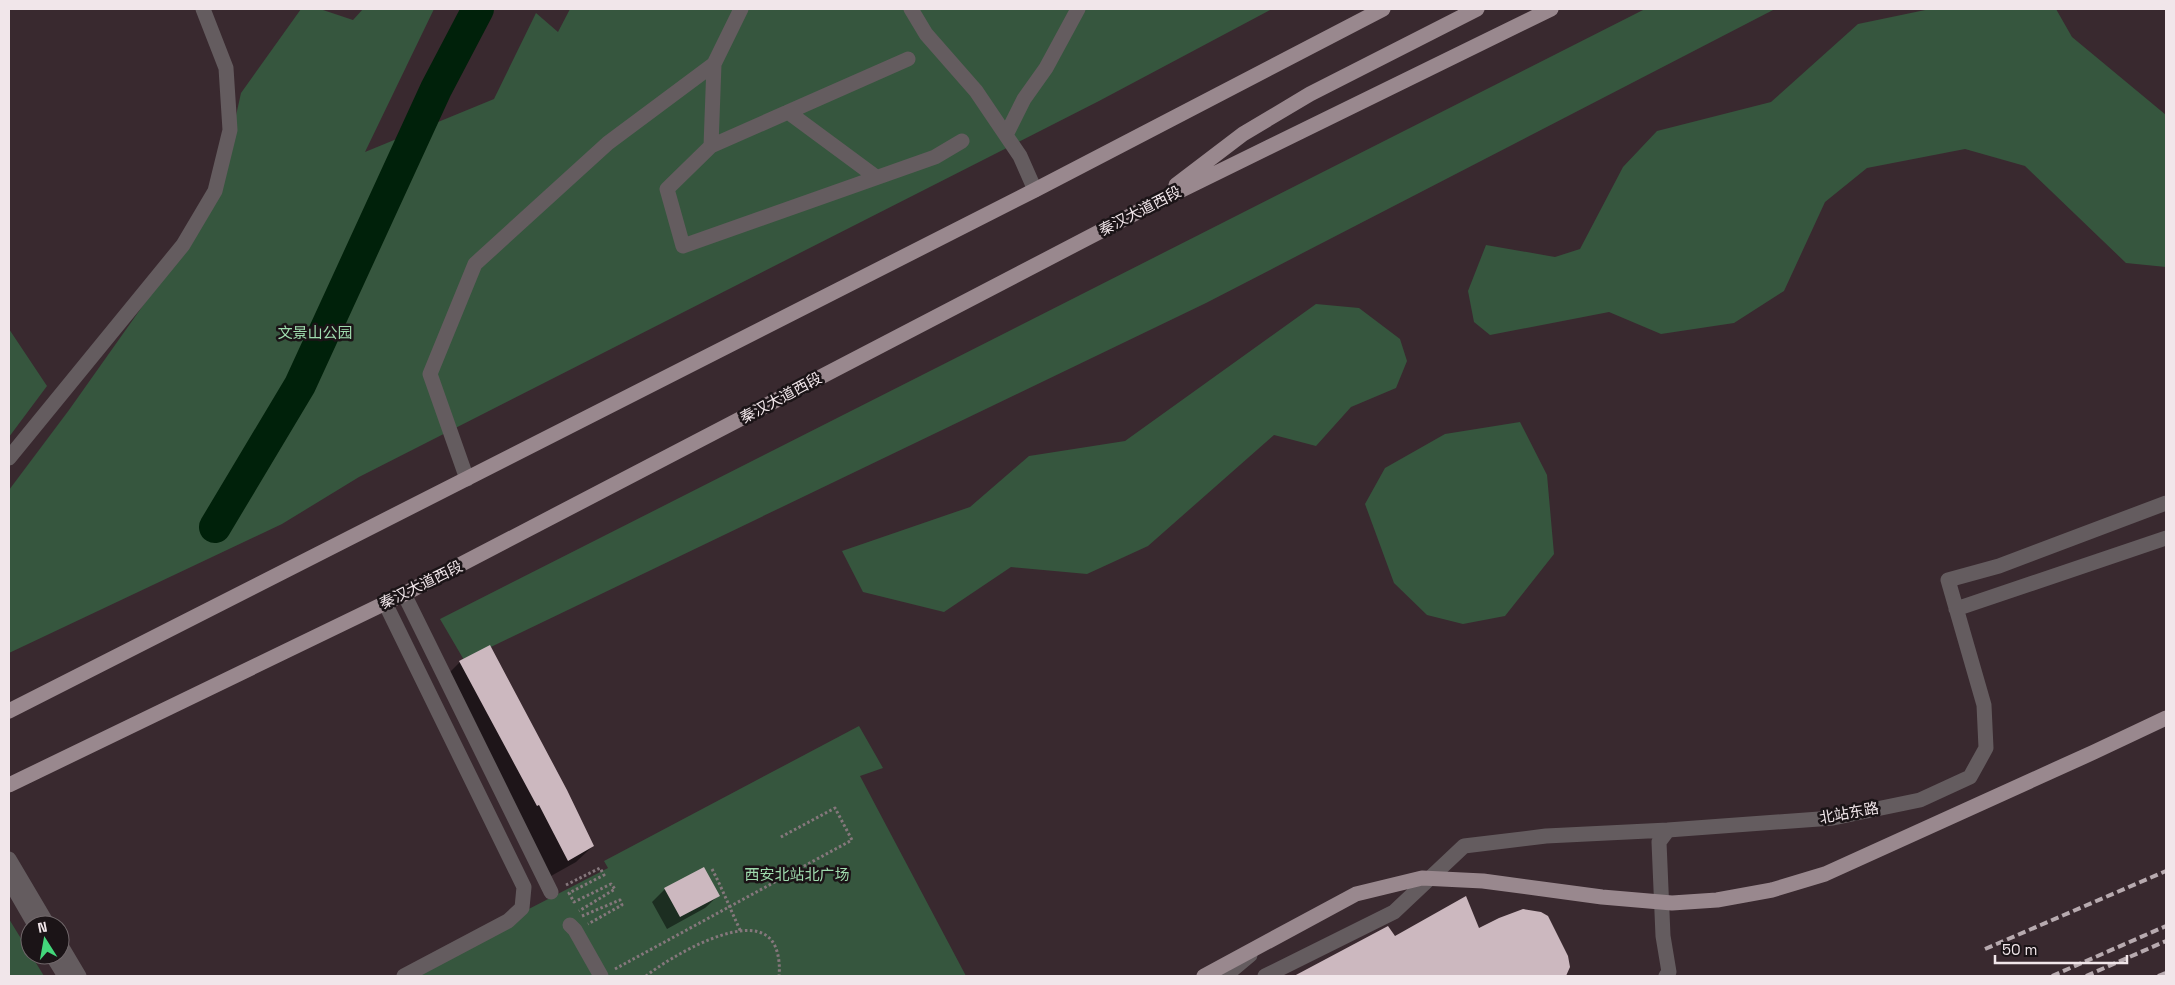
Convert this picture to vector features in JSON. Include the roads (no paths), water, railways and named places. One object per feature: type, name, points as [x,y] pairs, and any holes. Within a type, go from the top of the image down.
[{"type":"main road","points":[[9,711],[1036,190],[1383,9]]},
{"type":"main road","points":[[1149,206],[1243,134],[1310,94],[1477,9]]},
{"type":"main road","name":"秦汉大道西段","points":[[9,784],[404,594],[1149,206],[1551,9]]},
{"type":"main road","points":[[1204,976],[1356,894],[1422,878],[1483,881],[1672,903],[1717,900],[1772,890],[1825,874],[2166,718]]},
{"type":"street","points":[[9,458],[183,246],[215,191],[230,130],[227,77],[226,68],[204,9]]},
{"type":"street","points":[[711,146],[714,64],[741,9]]},
{"type":"street","points":[[911,9],[926,34],[976,91],[1020,156],[1036,190]]},
{"type":"street","points":[[1006,135],[1024,99],[1046,68],[1078,9]]},
{"type":"street","points":[[908,59],[711,146],[667,189],[682,246],[936,157],[962,141]]},
{"type":"street","points":[[467,479],[430,374],[475,264],[608,143],[714,64]]},
{"type":"street","points":[[788,112],[876,178]]},
{"type":"street","name":"北站东路","points":[[1265,976],[1394,912],[1464,846],[1546,836],[1668,830],[1833,818],[1920,800],[1970,777],[1986,748],[1984,705],[1948,580],[1999,566],[2166,503]]},
{"type":"street","points":[[1956,609],[2166,538]]},
{"type":"street","points":[[404,594],[551,892]]},
{"type":"street","points":[[385,603],[524,887],[522,908],[508,921],[404,976]]},
{"type":"street","points":[[1666,976],[1669,972],[1663,936],[1659,842],[1668,830]]},
{"type":"street","points":[[9,859],[42,915]]},
{"type":"street","points":[[9,880],[29,915]]},
{"type":"street","points":[[573,927],[601,976]]},
{"type":"street","points":[[1225,976],[1257,949]]},
{"type":"street","points":[[70,961],[79,976]]},
{"type":"street","points":[[58,965],[65,976]]},
{"type":"waterway","points":[[215,527],[300,385],[436,89],[478,9]]},
{"type":"railway","points":[[1985,949],[2166,871]]},
{"type":"railway","points":[[2052,976],[2166,926]]},
{"type":"railway","points":[[2086,976],[2166,941]]},
{"type":"railway","points":[[2158,976],[2166,973]]},
{"type":"park label","name":"文景山公园","points":[[315,333]]},
{"type":"park label","name":"西安北站北广场","points":[[797,875]]}]
